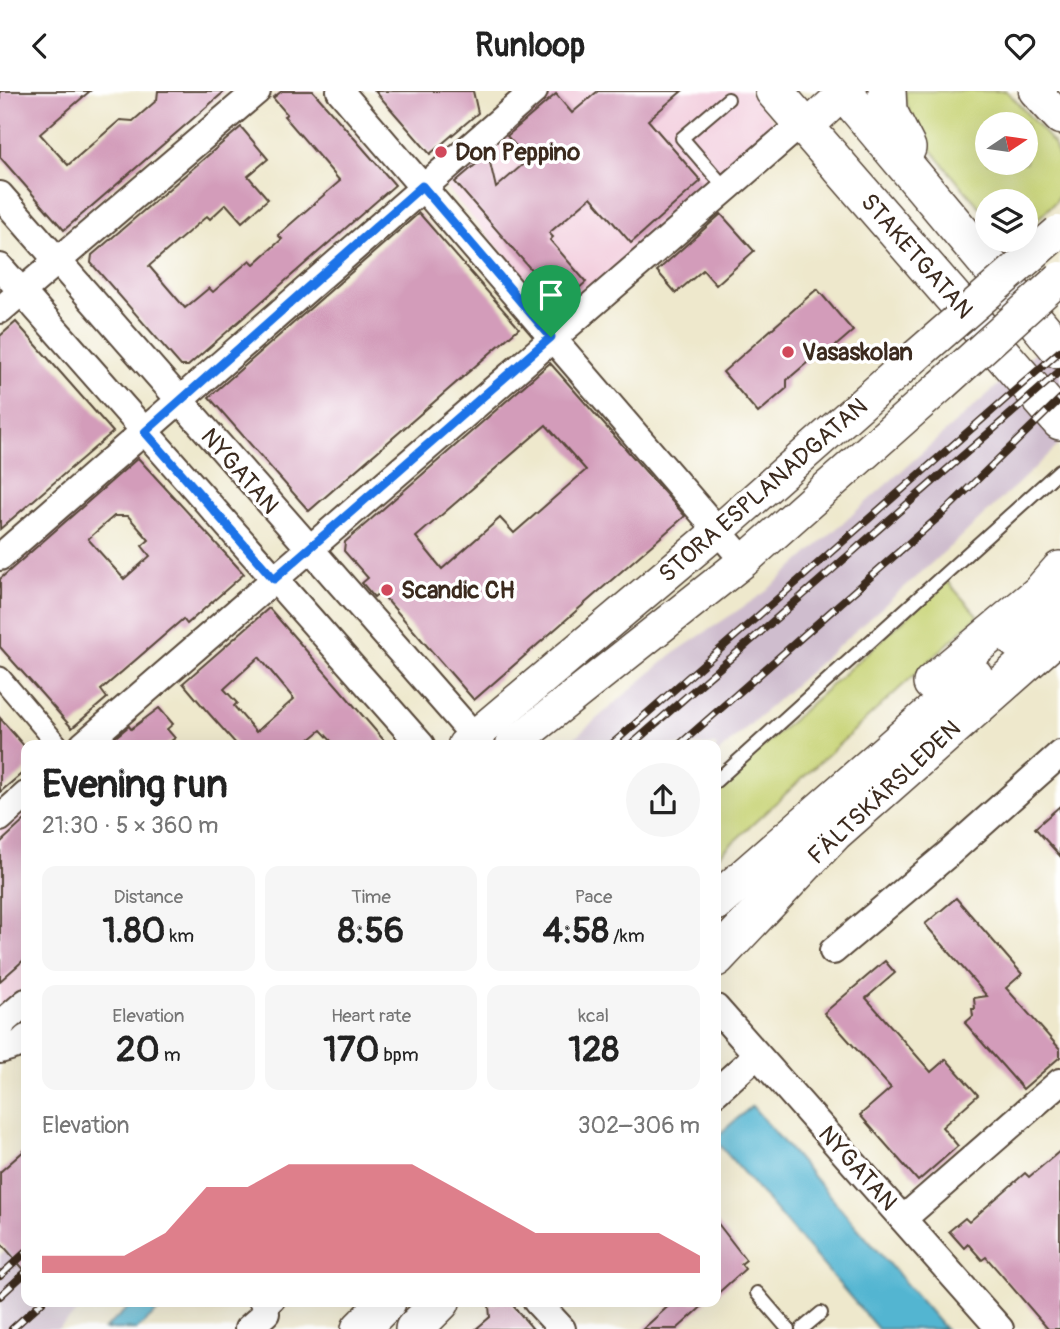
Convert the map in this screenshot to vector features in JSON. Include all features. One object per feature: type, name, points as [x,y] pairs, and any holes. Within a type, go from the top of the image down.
[{"type":"main road","points":[[887,91],[888,111],[902,140],[949,218]]},
{"type":"main road","name":"STAKETGATAN","points":[[844,92],[1060,350]]},
{"type":"main road","name":"STAKETGATAN","points":[[790,106],[1060,421]]},
{"type":"main road","points":[[728,889],[830,770],[1040,593],[1060,570]]},
{"type":"main road","name":"FÄLTSKÄRSLEDEN","points":[[728,889],[1060,602]]},
{"type":"main road","name":"FÄLTSKÄRSLEDEN","points":[[721,953],[834,834],[1060,633]]},
{"type":"main road","points":[[757,916],[922,786],[1060,662]]},
{"type":"main road","points":[[360,1329],[382,1307]]},
{"type":"main road","points":[[414,1329],[436,1307]]},
{"type":"street","points":[[0,310],[59,263],[257,91]]},
{"type":"street","points":[[340,91],[744,561]]},
{"type":"street","points":[[0,557],[534,91]]},
{"type":"street","points":[[1035,91],[1060,118]]},
{"type":"street","points":[[89,740],[551,337],[728,190],[790,106],[844,92]]},
{"type":"street","name":"NYGATAN","points":[[0,195],[309,549],[470,740]]},
{"type":"street","name":"STORA ESPLANADGATAN","points":[[476,740],[1059,230]]},
{"type":"street","name":"NYGATAN","points":[[0,267],[417,740]]},
{"type":"street","name":"STORA ESPLANADGATAN","points":[[518,740],[744,561],[1060,278]]},
{"type":"street","points":[[0,677],[54,740]]},
{"type":"street","points":[[834,951],[1060,754]]},
{"type":"street","points":[[0,818],[21,799]]},
{"type":"street","points":[[0,1029],[4,1021],[21,1006]]},
{"type":"street","name":"NYGATAN","points":[[721,1014],[1000,1329]]},
{"type":"street","points":[[0,1050],[21,1043]]},
{"type":"street","points":[[721,1087],[757,1055]]},
{"type":"street","points":[[903,1219],[1060,1082]]},
{"type":"street","points":[[542,1307],[562,1329]]},
{"type":"lane","points":[[728,99],[682,138],[728,190]]},
{"type":"lane","points":[[721,776],[1060,470]]},
{"type":"lane","points":[[757,1293],[788,1329]]},
{"type":"lane","points":[[802,1329],[821,1313]]},
{"type":"shaded area","points":[[549,91],[749,91],[780,128],[559,318],[443,184]]},
{"type":"shaded area","points":[[1060,330],[1060,444],[962,536],[721,751],[721,740],[572,740],[671,655],[764,593]]},
{"type":"shaded area","points":[[21,799],[21,994],[0,1013],[0,818]]},
{"type":"shaded area","points":[[21,1236],[21,1307],[83,1307],[58,1329],[0,1329],[0,1255]]},
{"type":"green space","points":[[905,91],[1007,91],[1026,112],[975,112],[975,175],[1038,175],[1038,126],[1054,144],[1060,161],[1060,193],[1056,201],[1038,219],[1038,189],[975,189],[975,202],[937,157],[915,123]]},
{"type":"green space","points":[[947,581],[978,616],[721,853],[721,784]]},
{"type":"water","points":[[752,1106],[945,1329],[878,1329],[721,1147],[721,1133]]},
{"type":"water","points":[[129,1307],[162,1307],[137,1329],[104,1329]]},
{"type":"building","points":[[0,91],[90,91],[40,134],[68,165],[120,120],[133,121],[157,100],[158,91],[225,91],[64,230],[0,157]]},
{"type":"building","points":[[282,91],[313,91],[395,185],[188,366],[181,366],[91,263],[92,255],[241,127],[268,159],[248,176],[268,199],[242,222],[226,204],[210,219],[207,216],[149,266],[185,308],[209,288],[213,292],[250,260],[254,264],[282,239],[278,235],[340,181],[284,116],[287,114],[273,98]]},
{"type":"building","points":[[375,91],[473,91],[478,113],[430,154]]},
{"type":"building","points":[[598,91],[682,91],[648,120],[701,181],[631,243],[591,197],[549,233],[553,237],[550,240],[586,282],[561,304],[455,182],[488,154],[496,188],[528,160],[507,136],[556,94],[572,113]]},
{"type":"building","points":[[419,213],[519,328],[309,511],[209,397]]},
{"type":"building","points":[[721,214],[754,251],[716,285],[703,270],[676,293],[657,271]]},
{"type":"building","name":"Vasaskolan","points":[[817,289],[853,331],[824,356],[815,356],[787,380],[787,388],[758,413],[723,372]]},
{"type":"building","points":[[16,322],[113,432],[0,529],[0,336]]},
{"type":"building","points":[[550,363],[685,516],[474,700],[380,592],[374,597],[362,583],[368,578],[344,551],[345,542]],"holes":[[[546,425],[586,470],[514,533],[500,518],[442,569],[416,537]]]},
{"type":"building","points":[[138,458],[244,574],[187,624],[183,619],[101,690],[107,698],[72,728],[0,647],[0,579]],"holes":[[[114,516],[128,516],[149,540],[142,546],[150,556],[124,579],[88,539]]]},
{"type":"building","points":[[269,608],[384,740],[330,740],[321,730],[309,740],[233,740],[183,683]],"holes":[[[259,657],[294,699],[256,732],[234,706],[237,703],[224,689]]]},
{"type":"building","points":[[159,708],[173,724],[167,729],[175,738],[112,740],[129,726],[131,729]]},
{"type":"building","points":[[0,718],[21,742],[21,774],[0,792]]},
{"type":"building","points":[[1060,806],[1060,856],[1035,828]]},
{"type":"building","points":[[21,824],[21,962],[0,981],[0,843]]},
{"type":"building","points":[[956,898],[1022,974],[1006,988],[1060,1049],[1060,1057],[1023,1089],[965,1023],[973,1016],[974,998],[987,996],[925,924]]},
{"type":"building","points":[[885,961],[895,973],[866,998],[931,1072],[946,1059],[978,1095],[942,1127],[958,1146],[918,1181],[860,1115],[891,1088],[824,1013]]},
{"type":"building","points":[[1060,1151],[1060,1329],[1048,1329],[986,1257],[982,1260],[968,1244],[964,1248],[949,1231],[965,1218],[969,1222],[1025,1173],[1029,1177]]},
{"type":"building","points":[[21,1153],[21,1266],[0,1242],[0,1172]]},
{"type":"building","points":[[721,1228],[746,1260],[741,1264],[745,1269],[721,1291]]},
{"type":"building","points":[[489,1307],[514,1307],[533,1329],[476,1329],[490,1317]]},
{"type":"building","points":[[667,1307],[701,1307],[677,1329],[643,1329]]},
{"type":"railway","points":[[617,740],[1060,351]]},
{"type":"railway","points":[[637,740],[1060,371]]},
{"type":"railway","points":[[685,740],[942,514],[1060,399]]},
{"type":"railway","points":[[0,1276],[21,1257]]},
{"type":"railway","points":[[0,1296],[21,1277]]},
{"type":"railway","points":[[12,1329],[36,1307]]},
{"type":"place","name":"Don Peppino","points":[[441,152]]},
{"type":"place","name":"Vasaskolan","points":[[788,352]]},
{"type":"place","name":"Scandic CH","points":[[387,590]]},
{"type":"route","points":[[422,186],[551,337],[274,579],[145,432],[422,186]]}]
